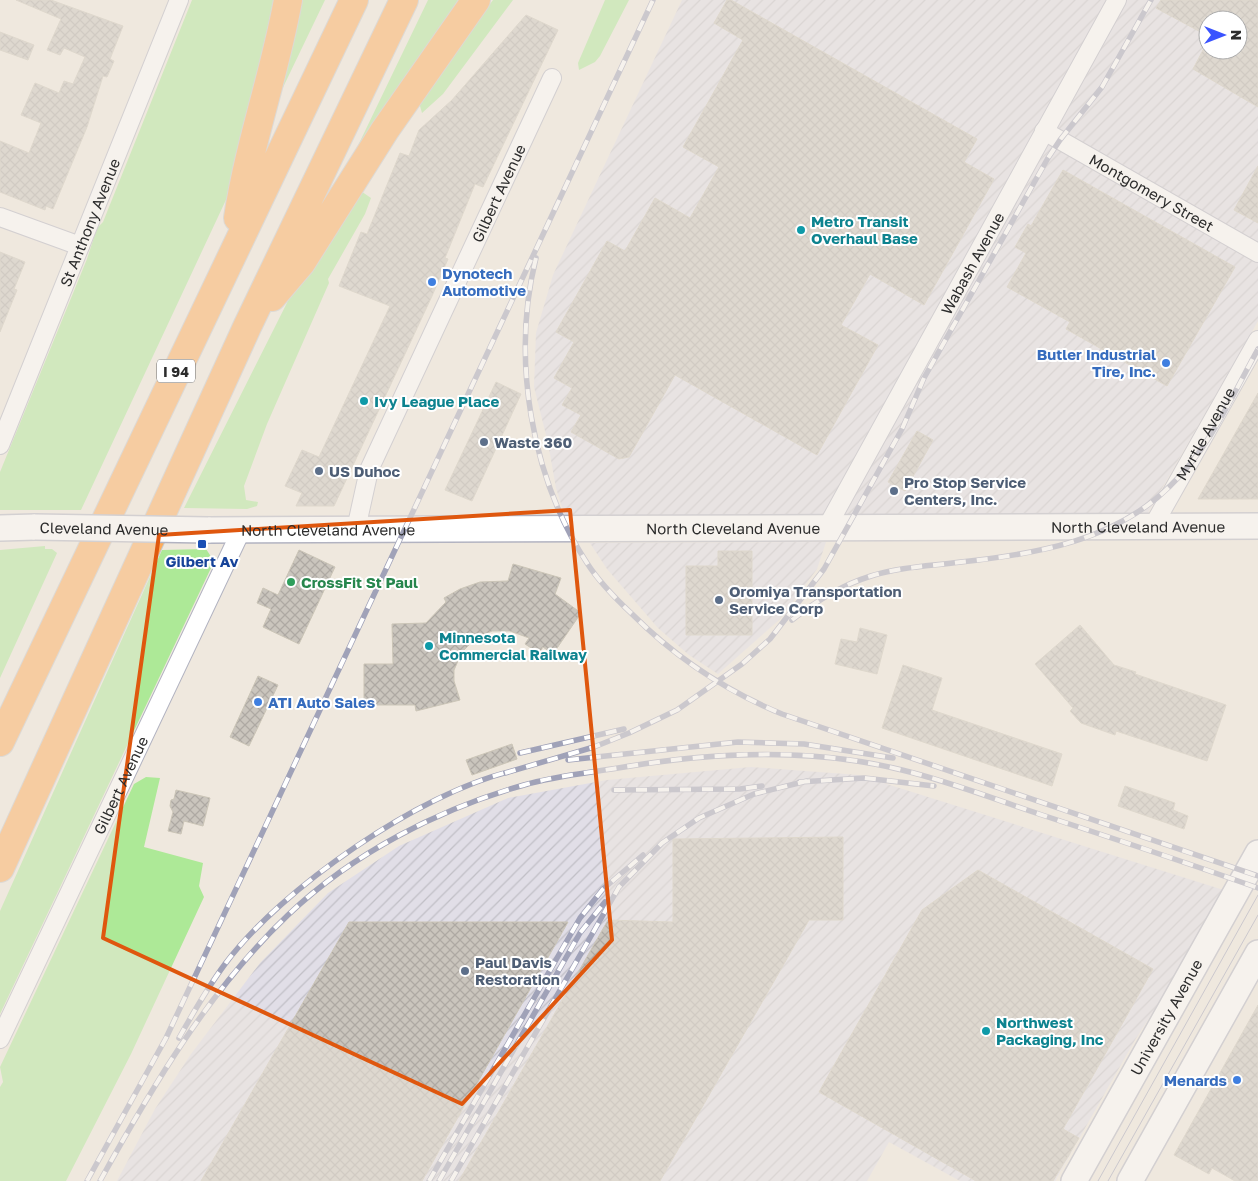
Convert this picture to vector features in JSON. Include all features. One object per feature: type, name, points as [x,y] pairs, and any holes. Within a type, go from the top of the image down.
[{"type":"highway","points":[[234,250],[243,189],[276,61],[288,0]]},
{"type":"highway","name":"I 94","points":[[0,742],[354,0]]},
{"type":"highway","points":[[0,868],[247,327],[404,0]]},
{"type":"highway","points":[[247,327],[301,263],[385,130],[476,0]]},
{"type":"street","name":"St Anthony Avenue","points":[[0,445],[179,0]]},
{"type":"street","name":"Wabash Avenue","points":[[827,527],[1117,0]]},
{"type":"street","name":"Gilbert Avenue","points":[[356,529],[370,470],[552,78]]},
{"type":"street","name":"Montgomery Street","points":[[1044,131],[1258,253]]},
{"type":"street","points":[[0,217],[80,246]]},
{"type":"street","name":"Myrtle Avenue","points":[[1153,526],[1258,340]]},
{"type":"street","name":"North Cleveland Avenue","points":[[208,530],[1258,526]]},
{"type":"street","name":"Cleveland Avenue","points":[[0,528],[208,530]]},
{"type":"street","name":"Gilbert Avenue","points":[[0,1039],[241,530]]},
{"type":"street","name":"University Avenue","points":[[1074,1181],[1258,853]]},
{"type":"street","points":[[1130,1181],[1258,953]]},
{"type":"highlighted area","points":[[570,510],[612,940],[462,1104],[103,938],[159,535]]},
{"type":"shaded area","points":[[682,0],[1258,0],[1258,321],[1145,518],[565,516],[556,488],[548,443],[534,387],[536,333],[553,275]]},
{"type":"shaded area","points":[[826,542],[817,569],[780,619],[718,674],[689,655],[658,628],[607,569],[590,543]]},
{"type":"shaded area","points":[[751,767],[858,775],[1230,892],[1135,1040],[1055,1181],[960,1181],[889,1142],[867,1181],[117,1181],[155,1109],[191,1054],[260,963],[328,893],[399,846],[508,798],[607,780]]},
{"type":"green space","points":[[192,0],[281,0],[239,172],[81,510],[0,510],[0,472],[87,259],[97,228],[103,222]]},
{"type":"green space","points":[[295,0],[325,0],[276,102]]},
{"type":"green space","points":[[428,0],[458,0],[378,127],[353,156]]},
{"type":"green space","points":[[493,0],[513,0],[443,94],[422,113],[420,106],[416,104]]},
{"type":"green space","points":[[605,0],[629,0],[600,56],[595,62],[579,70],[578,63]]},
{"type":"green space","points":[[355,187],[371,198],[365,214],[328,279],[329,283],[267,424],[244,486],[246,500],[258,502],[257,506],[247,509],[184,508],[304,269]]},
{"type":"green space","points":[[45,546],[45,549],[52,549],[57,553],[0,678],[0,550]]},
{"type":"green space","points":[[206,549],[212,558],[211,568],[0,1014],[0,911],[162,550]]},
{"type":"green space","points":[[146,777],[160,778],[144,847],[203,863],[199,886],[204,897],[131,1054],[66,1181],[0,1181],[0,1087],[3,1082],[0,1067],[134,784]]},
{"type":"building","points":[[16,0],[51,0],[123,26],[110,59],[114,61],[107,77],[103,76],[87,127],[53,209],[46,206],[45,210],[0,192],[0,141],[29,153],[41,123],[21,115],[35,83],[59,93],[64,81],[73,84],[85,57],[64,48],[60,55],[47,50],[61,19]]},
{"type":"building","name":"Metro Transit Overhaul Base","points":[[727,0],[731,0],[977,139],[964,162],[994,179],[924,305],[870,274],[841,325],[878,345],[817,455],[675,375],[629,457],[619,459],[571,432],[581,415],[562,405],[572,388],[554,378],[574,342],[556,332],[607,241],[625,251],[655,198],[690,218],[719,167],[683,147],[743,40],[714,23]]},
{"type":"building","points":[[1161,0],[1258,0],[1258,107],[1193,69],[1198,60],[1248,60],[1248,10],[1198,10],[1198,31],[1156,8]]},
{"type":"building","points":[[526,15],[558,30],[483,187],[475,184],[445,258],[448,259],[432,296],[334,506],[296,506],[302,493],[285,486],[302,450],[319,457],[390,306],[339,286],[361,232],[367,234],[400,153],[409,156],[419,130],[452,100]]},
{"type":"building","points":[[0,32],[34,45],[28,60],[0,50]]},
{"type":"building","points":[[1258,166],[1258,223],[1234,210]]},
{"type":"building","points":[[1063,170],[1235,267],[1167,386],[1066,329],[1070,322],[1007,287],[1026,253],[1015,247],[1028,224],[1031,226]]},
{"type":"building","points":[[0,252],[25,262],[14,289],[17,290],[0,332]]},
{"type":"building","name":"Waste 360","points":[[496,382],[521,394],[472,501],[445,490]]},
{"type":"building","points":[[1258,393],[1258,499],[1198,499]]},
{"type":"building","points":[[917,431],[933,440],[905,491],[888,482]]},
{"type":"building","points":[[299,550],[335,567],[299,644],[263,627],[271,609],[257,603],[263,588],[278,595]]},
{"type":"building","name":"Oromiya Transportation Service Corp","points":[[718,551],[752,551],[752,635],[686,635],[686,566],[718,566]]},
{"type":"building","name":"Minnesota Commercial Railway","points":[[513,564],[561,578],[555,594],[581,613],[553,654],[543,647],[539,653],[525,644],[529,638],[510,631],[492,631],[475,639],[462,652],[454,670],[454,681],[460,700],[416,711],[415,705],[364,705],[364,664],[393,664],[392,624],[426,623],[446,602],[444,598],[460,589],[480,582],[508,581]]},
{"type":"building","points":[[1080,625],[1114,665],[1226,705],[1207,761],[1116,731],[1115,735],[1081,723],[1070,711],[1073,708],[1035,664]]},
{"type":"building","points":[[860,628],[887,635],[877,674],[835,664],[841,639],[857,642]]},
{"type":"building","points":[[903,665],[942,678],[932,710],[1062,754],[1052,786],[882,728]]},
{"type":"building","name":"ATI Auto Sales","points":[[258,676],[278,685],[249,746],[230,737]]},
{"type":"building","points":[[512,744],[517,759],[472,775],[466,760]]},
{"type":"building","points":[[1125,786],[1175,803],[1173,810],[1188,816],[1184,829],[1118,806]]},
{"type":"building","points":[[176,790],[210,798],[203,826],[184,821],[181,834],[168,831],[173,812],[170,806],[171,800],[174,799]]},
{"type":"building","points":[[843,837],[843,920],[809,920],[660,1181],[459,1181],[608,920],[673,922],[673,839]]},
{"type":"building","name":"Northwest Packaging, Inc","points":[[978,870],[1153,969],[1063,1129],[1079,1138],[1053,1181],[976,1181],[819,1092],[922,910]]},
{"type":"building","points":[[349,922],[568,922],[422,1181],[201,1181]]},
{"type":"building","name":"Menards","points":[[1258,1005],[1258,1181],[1235,1181],[1212,1168],[1209,1174],[1174,1155]]},
{"type":"tram line","points":[[1098,1181],[1258,895]]},
{"type":"tram line","points":[[1108,1181],[1258,915]]},
{"type":"railway","points":[[87,1181],[166,1038],[653,0]]},
{"type":"railway","points":[[505,773],[594,747],[677,710],[742,664],[770,639],[824,569],[902,429],[924,378],[1048,158],[1102,87],[1151,0]]},
{"type":"railway","points":[[536,258],[529,296],[526,376],[531,416],[540,455],[552,493],[568,529],[597,577],[620,602],[666,645],[721,683],[782,714],[1258,876]]},
{"type":"railway","points":[[792,620],[830,594],[871,576],[904,569],[989,559],[1046,549],[1073,542],[1125,520],[1148,505],[1170,486],[1197,456],[1219,421],[1258,349]]},
{"type":"railway","points":[[520,753],[624,729]]},
{"type":"railway","points":[[568,760],[738,742],[804,744],[893,758]]},
{"type":"railway","points":[[100,1181],[140,1110],[208,1007],[259,944],[288,915],[340,872],[398,836],[460,807],[535,782],[689,758],[760,754],[796,755],[867,763],[919,774],[954,785],[1258,888]]},
{"type":"railway","points":[[179,1038],[225,964],[250,935],[316,875],[355,847],[395,822],[436,800],[475,782],[512,771]]},
{"type":"railway","points":[[799,782],[864,778],[934,786]]},
{"type":"railway","points":[[451,1181],[619,887],[662,843],[699,818],[754,794],[807,781]]},
{"type":"railway","points":[[614,790],[740,789],[762,786]]},
{"type":"railway","points":[[429,1181],[580,918],[603,889],[643,855]]},
{"type":"railway","points":[[439,1181],[580,933],[605,902]]},
{"type":"place","name":"Metro Transit Overhaul Base","points":[[801,230]]},
{"type":"place","name":"Dynotech Automotive","points":[[432,282]]},
{"type":"place","name":"Butler Industrial Tire, Inc.","points":[[1166,363]]},
{"type":"place","name":"Ivy League Place","points":[[364,401]]},
{"type":"place","name":"Waste 360","points":[[484,442]]},
{"type":"place","name":"US Duhoc","points":[[319,471]]},
{"type":"place","name":"Pro Stop Service Centers, Inc.","points":[[894,491]]},
{"type":"place","name":"Gilbert Av","points":[[202,544]]},
{"type":"place","name":"CrossFit St Paul","points":[[291,582]]},
{"type":"place","name":"Oromiya Transportation Service Corp","points":[[719,600]]},
{"type":"place","name":"Minnesota Commercial Railway","points":[[429,646]]},
{"type":"place","name":"ATI Auto Sales","points":[[258,702]]},
{"type":"place","name":"Paul Davis Restoration","points":[[465,971]]},
{"type":"place","name":"Northwest Packaging, Inc","points":[[986,1031]]},
{"type":"place","name":"Menards","points":[[1237,1080]]}]
